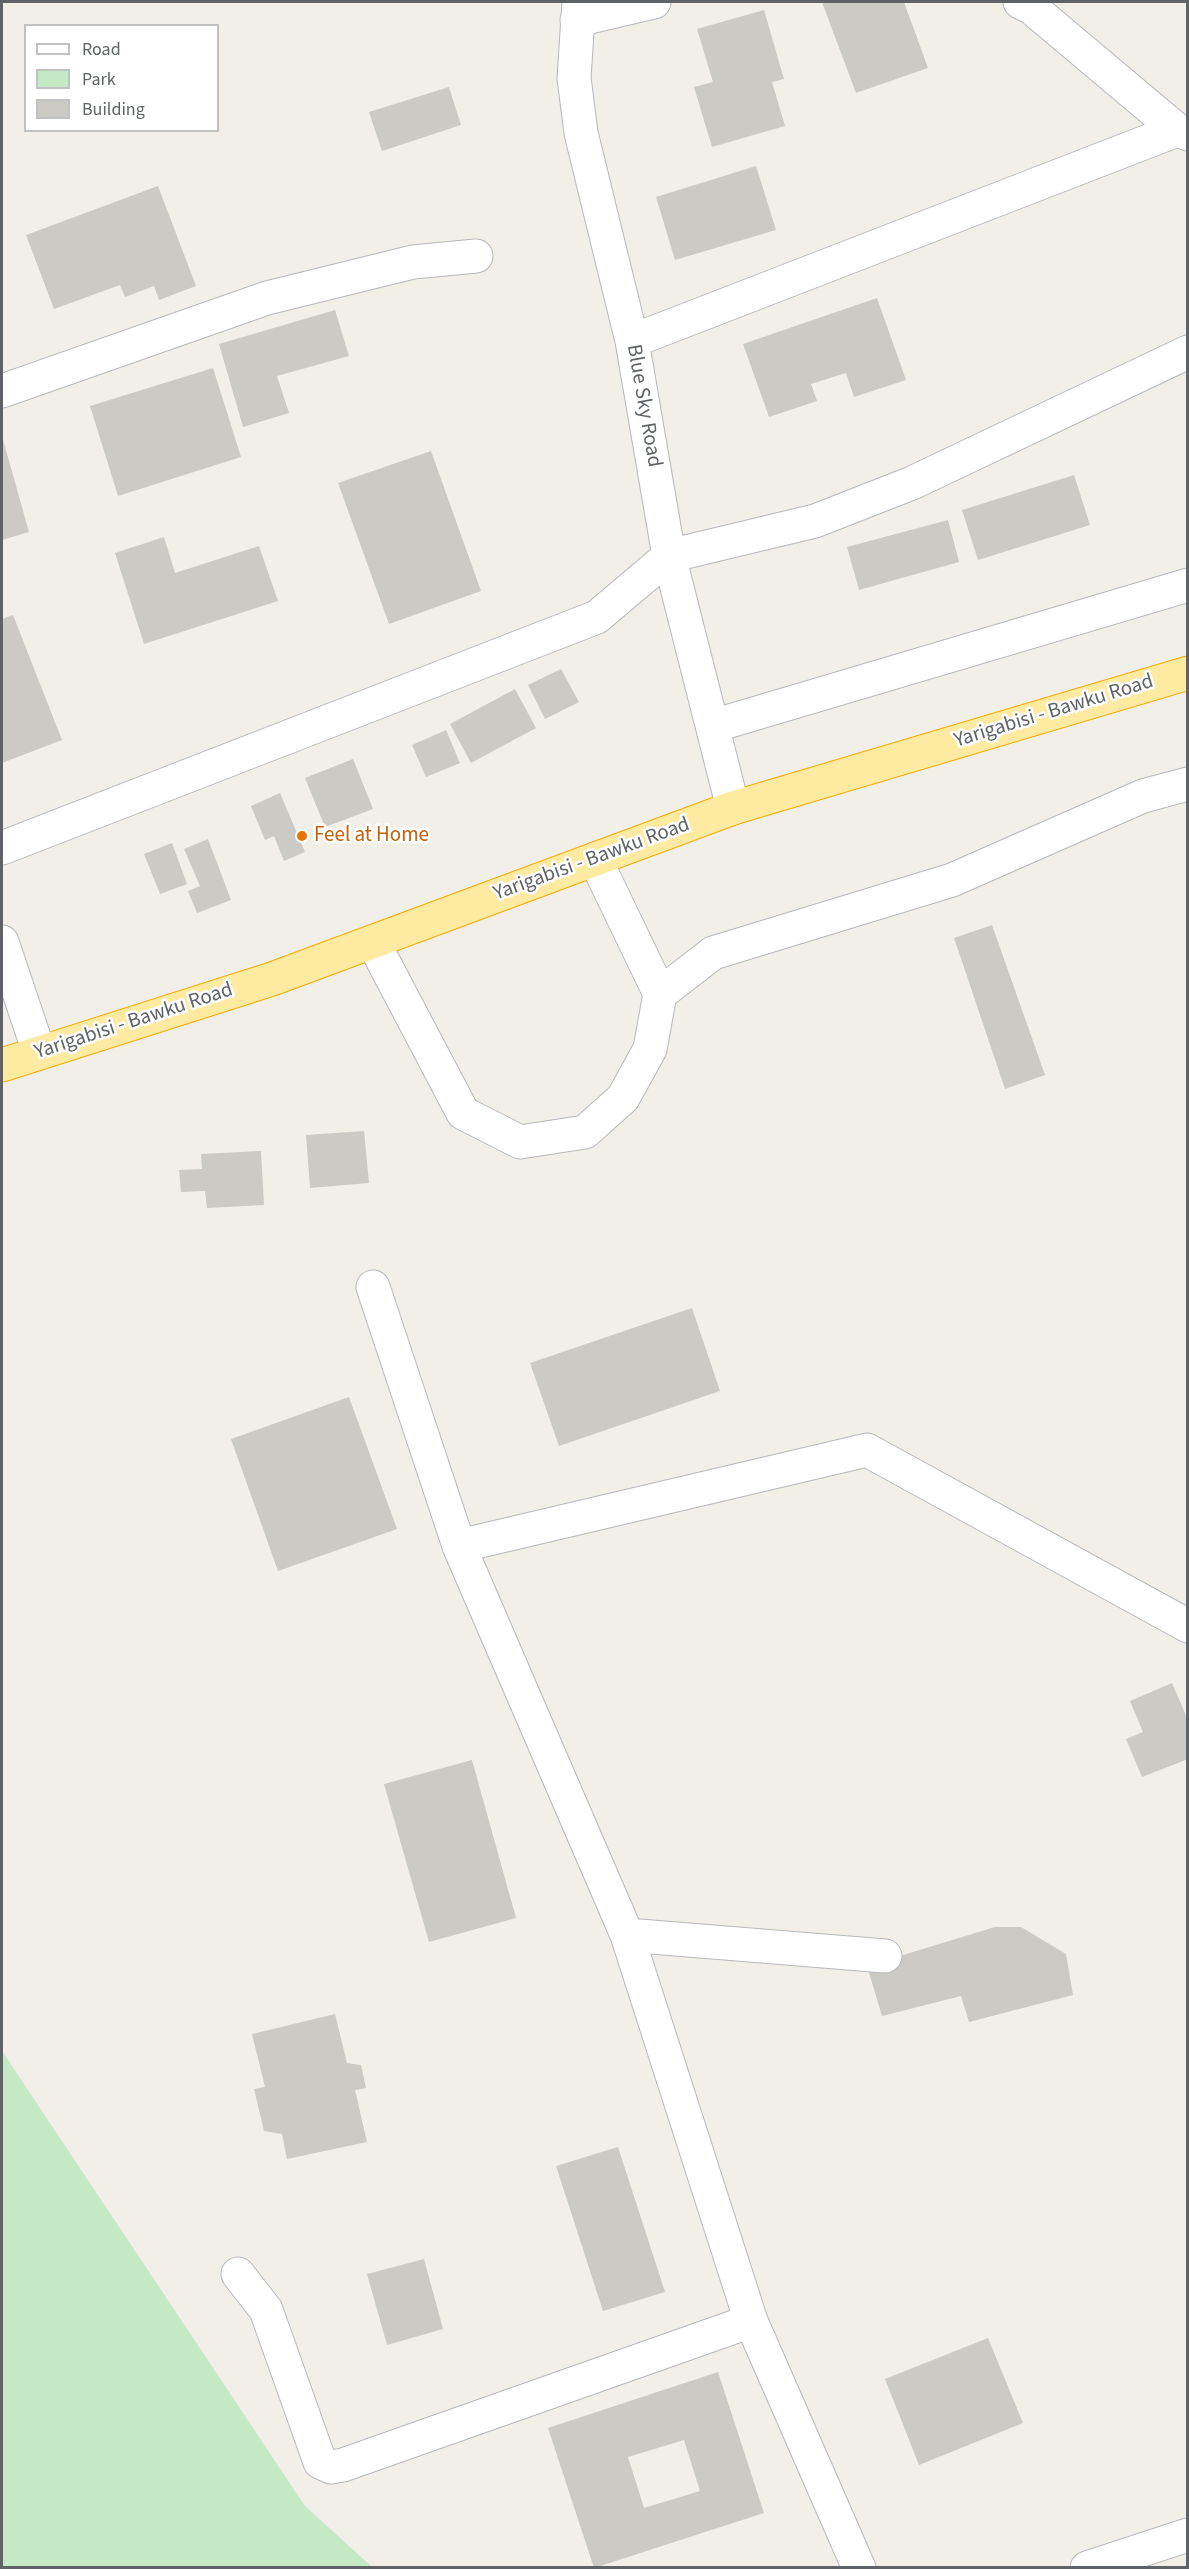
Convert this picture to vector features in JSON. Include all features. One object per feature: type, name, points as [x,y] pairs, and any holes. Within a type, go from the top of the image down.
[{"type":"highway","name":"Yarigabisi - Bawku Road","points":[[2,1065],[272,979],[733,808],[1188,673]]},
{"type":"street","points":[[578,11],[654,2]]},
{"type":"street","points":[[632,341],[1182,132],[1032,8],[1020,2]]},
{"type":"street","name":"Blue Sky Road","points":[[578,11],[574,78],[581,133],[632,341],[669,556],[733,808]]},
{"type":"street","points":[[2,391],[267,298],[412,262],[476,256]]},
{"type":"street","points":[[2,848],[597,617],[669,556],[825,517],[912,483],[1188,352]]},
{"type":"street","points":[[712,726],[1188,585]]},
{"type":"street","points":[[660,994],[713,953],[952,880],[1143,796],[1188,784]]},
{"type":"street","points":[[373,942],[463,1113],[520,1142],[585,1132],[623,1098],[650,1049],[660,994],[595,859]]},
{"type":"street","points":[[2,942],[39,1052]]},
{"type":"street","points":[[373,1287],[459,1546],[627,1935],[751,2321],[859,2568]]},
{"type":"street","points":[[459,1546],[867,1450],[1188,1626]]},
{"type":"street","points":[[627,1935],[885,1956]]},
{"type":"street","points":[[238,2274],[266,2310],[320,2462],[331,2467],[344,2465],[751,2321]]},
{"type":"street","points":[[1087,2568],[1188,2535]]},
{"type":"green space","points":[[2,2051],[305,2506],[372,2567],[2,2567]]},
{"type":"building","points":[[822,2],[904,2],[928,68],[856,93]]},
{"type":"building","points":[[764,10],[784,79],[772,82],[785,126],[712,147],[694,87],[713,82],[697,29]]},
{"type":"building","points":[[449,87],[461,125],[382,151],[369,112]]},
{"type":"building","points":[[756,166],[776,230],[675,260],[656,197]]},
{"type":"building","points":[[158,186],[196,286],[159,300],[154,286],[125,297],[120,285],[54,309],[26,235]]},
{"type":"building","points":[[877,298],[906,380],[854,397],[846,373],[811,384],[817,401],[769,417],[743,344]]},
{"type":"building","points":[[335,310],[349,356],[277,376],[289,413],[243,427],[219,344]]},
{"type":"building","points":[[213,368],[241,457],[118,496],[90,406]]},
{"type":"building","points":[[2,436],[29,532],[2,540]]},
{"type":"building","points":[[431,451],[481,591],[389,624],[338,483]]},
{"type":"building","points":[[1074,475],[1090,525],[978,560],[962,510]]},
{"type":"building","points":[[948,520],[959,562],[859,590],[847,547]]},
{"type":"building","points":[[164,537],[175,573],[259,546],[278,601],[144,644],[115,553]]},
{"type":"building","points":[[13,615],[62,740],[2,763],[2,619]]},
{"type":"building","points":[[561,669],[579,702],[545,719],[528,685]]},
{"type":"building","points":[[515,689],[536,728],[471,763],[450,724]]},
{"type":"building","points":[[446,730],[460,763],[426,777],[412,745]]},
{"type":"building","points":[[353,759],[373,809],[325,827],[305,778]]},
{"type":"building","points":[[280,793],[305,852],[284,861],[274,836],[265,840],[251,806]]},
{"type":"building","points":[[208,839],[231,900],[197,913],[188,891],[200,886],[184,849]]},
{"type":"building","points":[[172,843],[187,884],[160,894],[144,854]]},
{"type":"building","points":[[992,925],[1045,1075],[1005,1089],[954,938]]},
{"type":"building","points":[[364,1131],[369,1183],[310,1188],[306,1135]]},
{"type":"building","points":[[261,1151],[264,1205],[207,1208],[205,1191],[181,1192],[179,1170],[202,1169],[201,1154]]},
{"type":"building","points":[[692,1308],[720,1391],[559,1446],[530,1363]]},
{"type":"building","points":[[349,1397],[397,1529],[278,1571],[231,1439]]},
{"type":"building","points":[[1172,1683],[1188,1720],[1188,1759],[1142,1777],[1126,1739],[1143,1732],[1130,1701]]},
{"type":"building","points":[[472,1760],[516,1918],[429,1942],[384,1784]]},
{"type":"building","points":[[995,1927],[1021,1927],[1066,1954],[1073,1995],[969,2022],[961,1996],[882,2016],[867,1966]]},
{"type":"building","points":[[335,2014],[347,2063],[361,2065],[366,2088],[355,2090],[367,2142],[287,2159],[282,2134],[264,2131],[254,2089],[265,2087],[252,2034]]},
{"type":"building","points":[[618,2147],[665,2292],[603,2311],[556,2166]]},
{"type":"building","points":[[424,2259],[443,2329],[387,2345],[367,2274]]},
{"type":"building","points":[[988,2338],[1023,2423],[919,2465],[885,2379]]},
{"type":"building","points":[[718,2372],[764,2513],[594,2568],[548,2428]],"holes":[[[684,2440],[700,2491],[644,2508],[628,2457]]]},
{"type":"place","name":"Feel at Home","points":[[302,836]]}]
